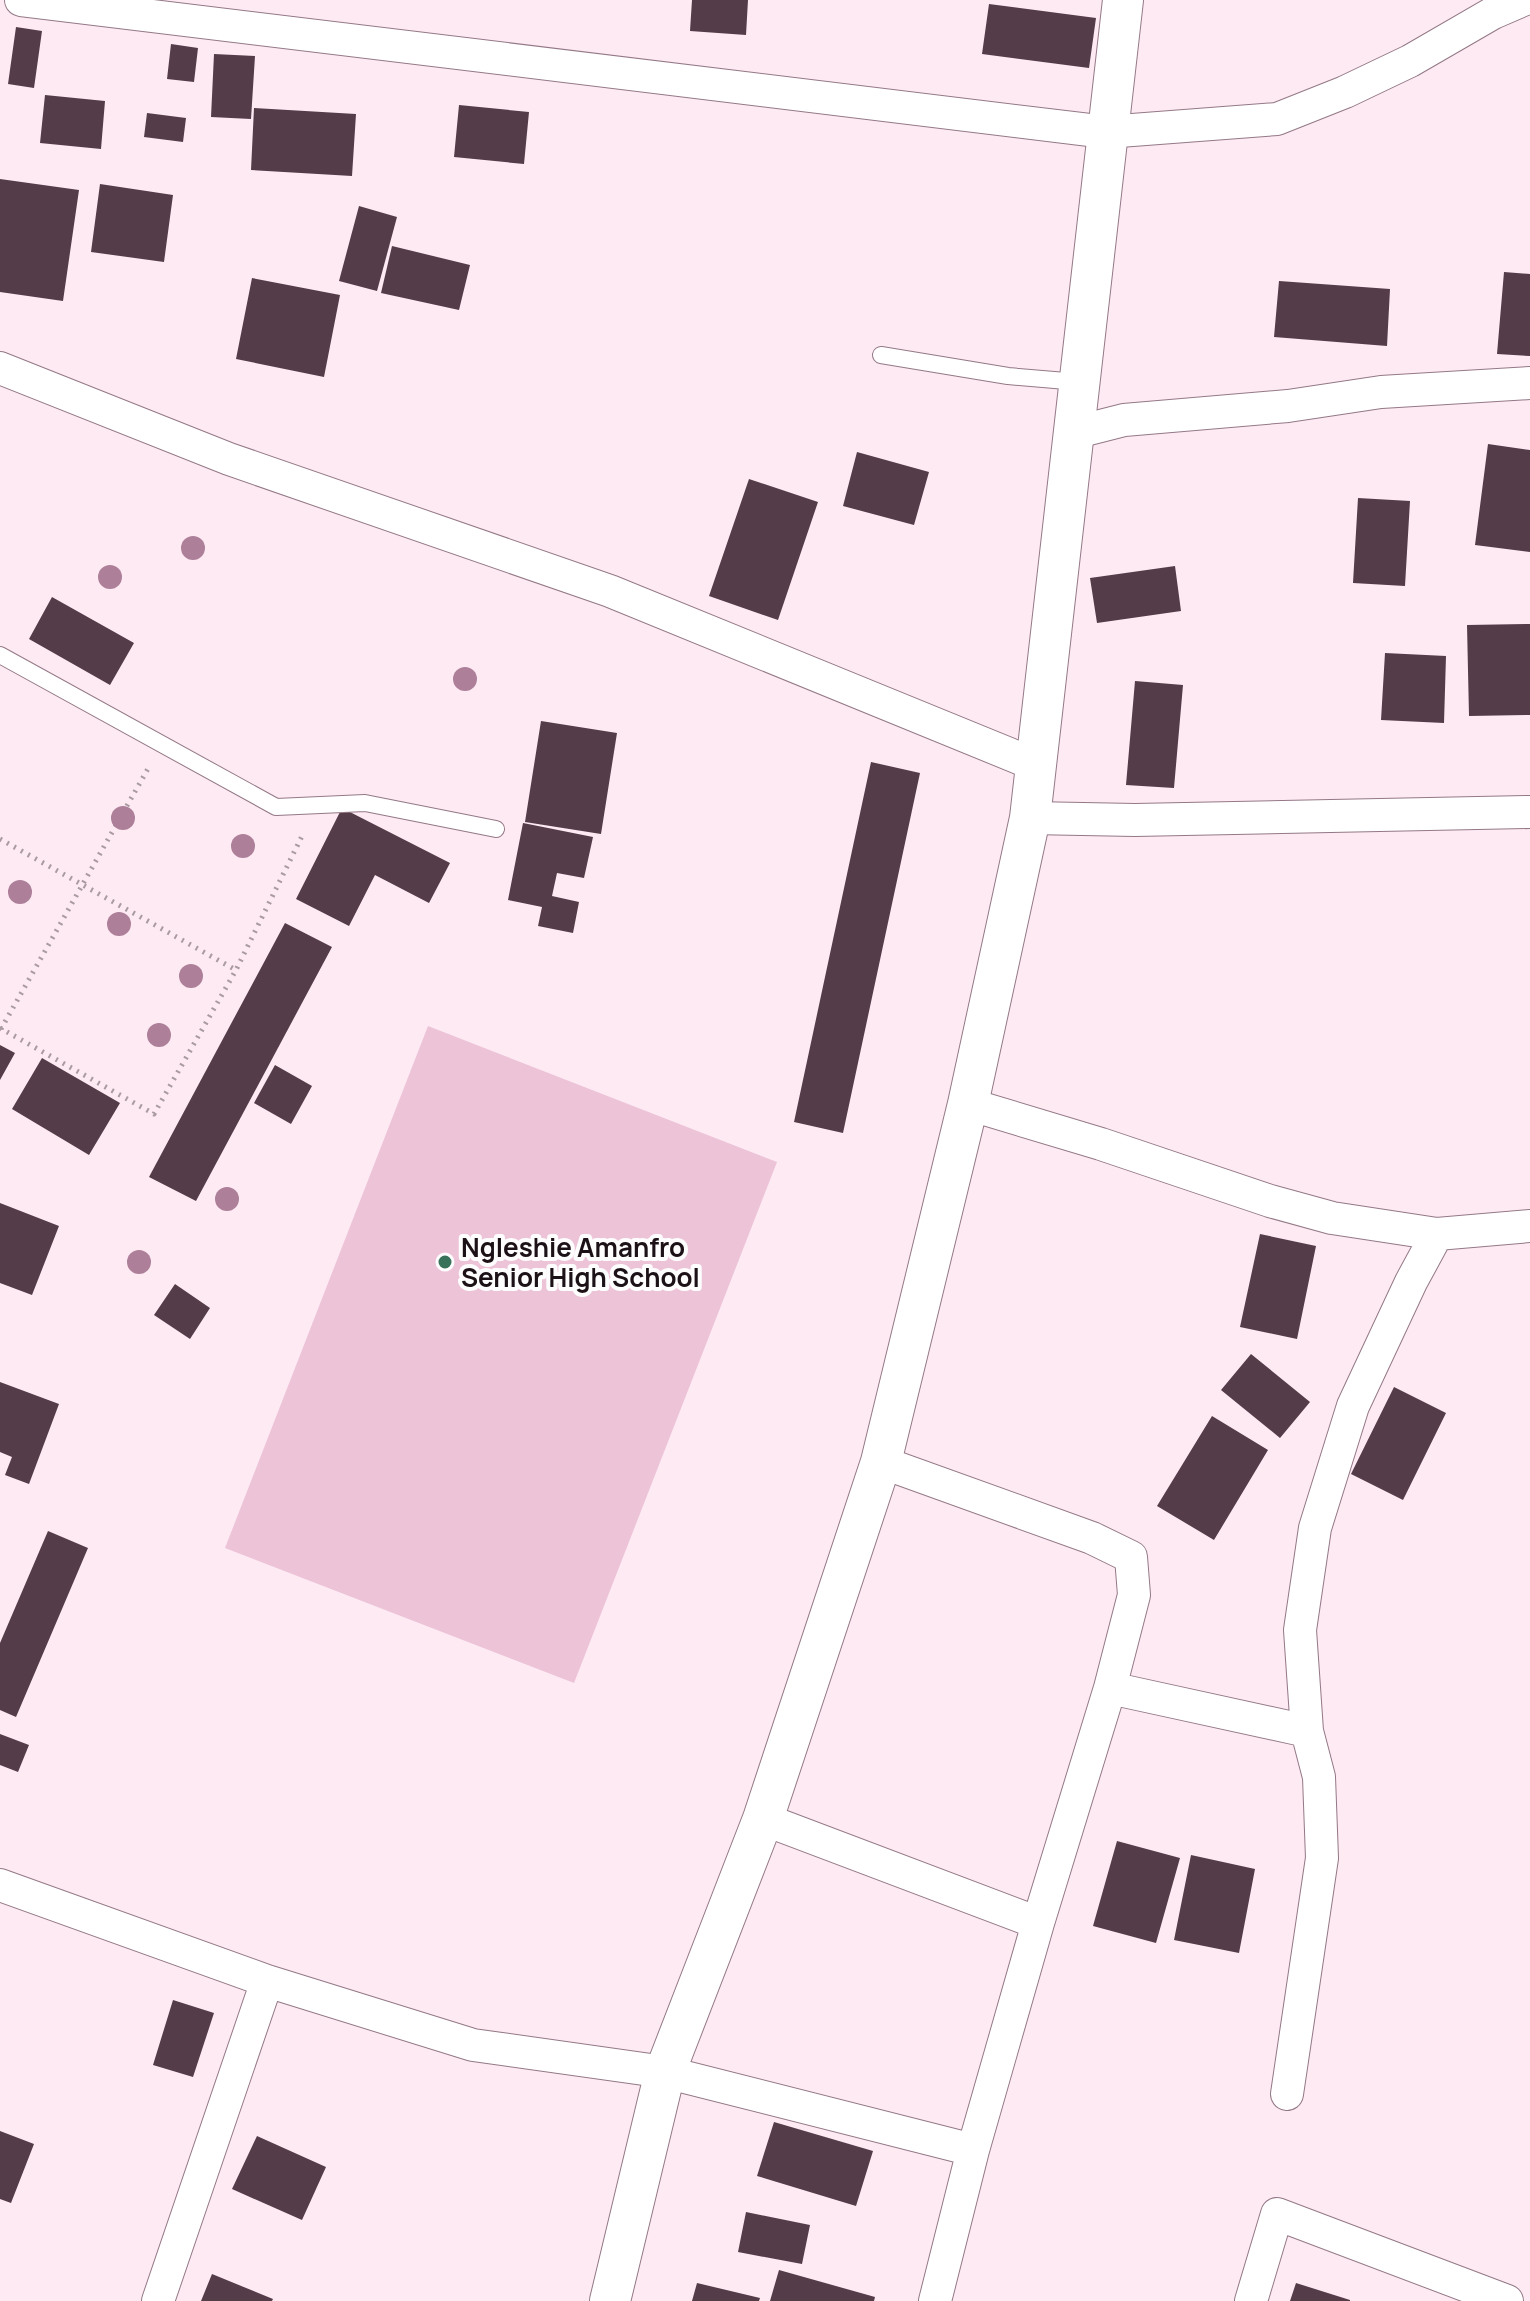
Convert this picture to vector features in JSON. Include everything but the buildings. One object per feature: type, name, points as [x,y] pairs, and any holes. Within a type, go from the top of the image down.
[{"type":"street","points":[[21,0],[1106,132],[1277,119],[1345,92],[1410,61],[1493,13],[1523,0]]},
{"type":"street","points":[[610,2301],[665,2072],[763,1819],[881,1462],[968,1104],[1030,818],[1123,0]]},
{"type":"street","points":[[0,368],[229,459],[610,591],[1036,765]]},
{"type":"street","points":[[1073,433],[1124,420],[1288,406],[1381,392],[1530,383]]},
{"type":"street","points":[[1030,818],[1135,820],[1530,812]]},
{"type":"street","points":[[968,1104],[1332,1218],[1437,1234],[1530,1226]]},
{"type":"street","points":[[1287,2094],[1322,1858],[1319,1777],[1307,1731],[1300,1630],[1315,1528],[1353,1406],[1437,1234]]},
{"type":"street","points":[[881,1462],[1092,1538],[1131,1557],[1134,1595],[1110,1688],[973,2150],[935,2301]]},
{"type":"street","points":[[1110,1688],[1307,1731]]},
{"type":"street","points":[[763,1819],[1038,1923]]},
{"type":"street","points":[[0,1885],[267,1981],[473,2045],[665,2072],[973,2150]]},
{"type":"street","points":[[158,2301],[267,1981]]},
{"type":"street","points":[[1251,2301],[1277,2214],[1507,2301]]},
{"type":"lane","points":[[881,355],[1008,376],[1078,382]]},
{"type":"lane","points":[[0,655],[276,807],[365,803],[496,829]]},
{"type":"path","points":[[162,744],[0,1028],[154,1114],[236,970],[317,806]]},
{"type":"path","points":[[0,839],[236,970]]},
{"type":"shaded area","points":[[428,1026],[777,1162],[574,1683],[225,1548]]},
{"type":"place","name":"Ngleshie Amanfro Senior High School","points":[[445,1262]]}]
